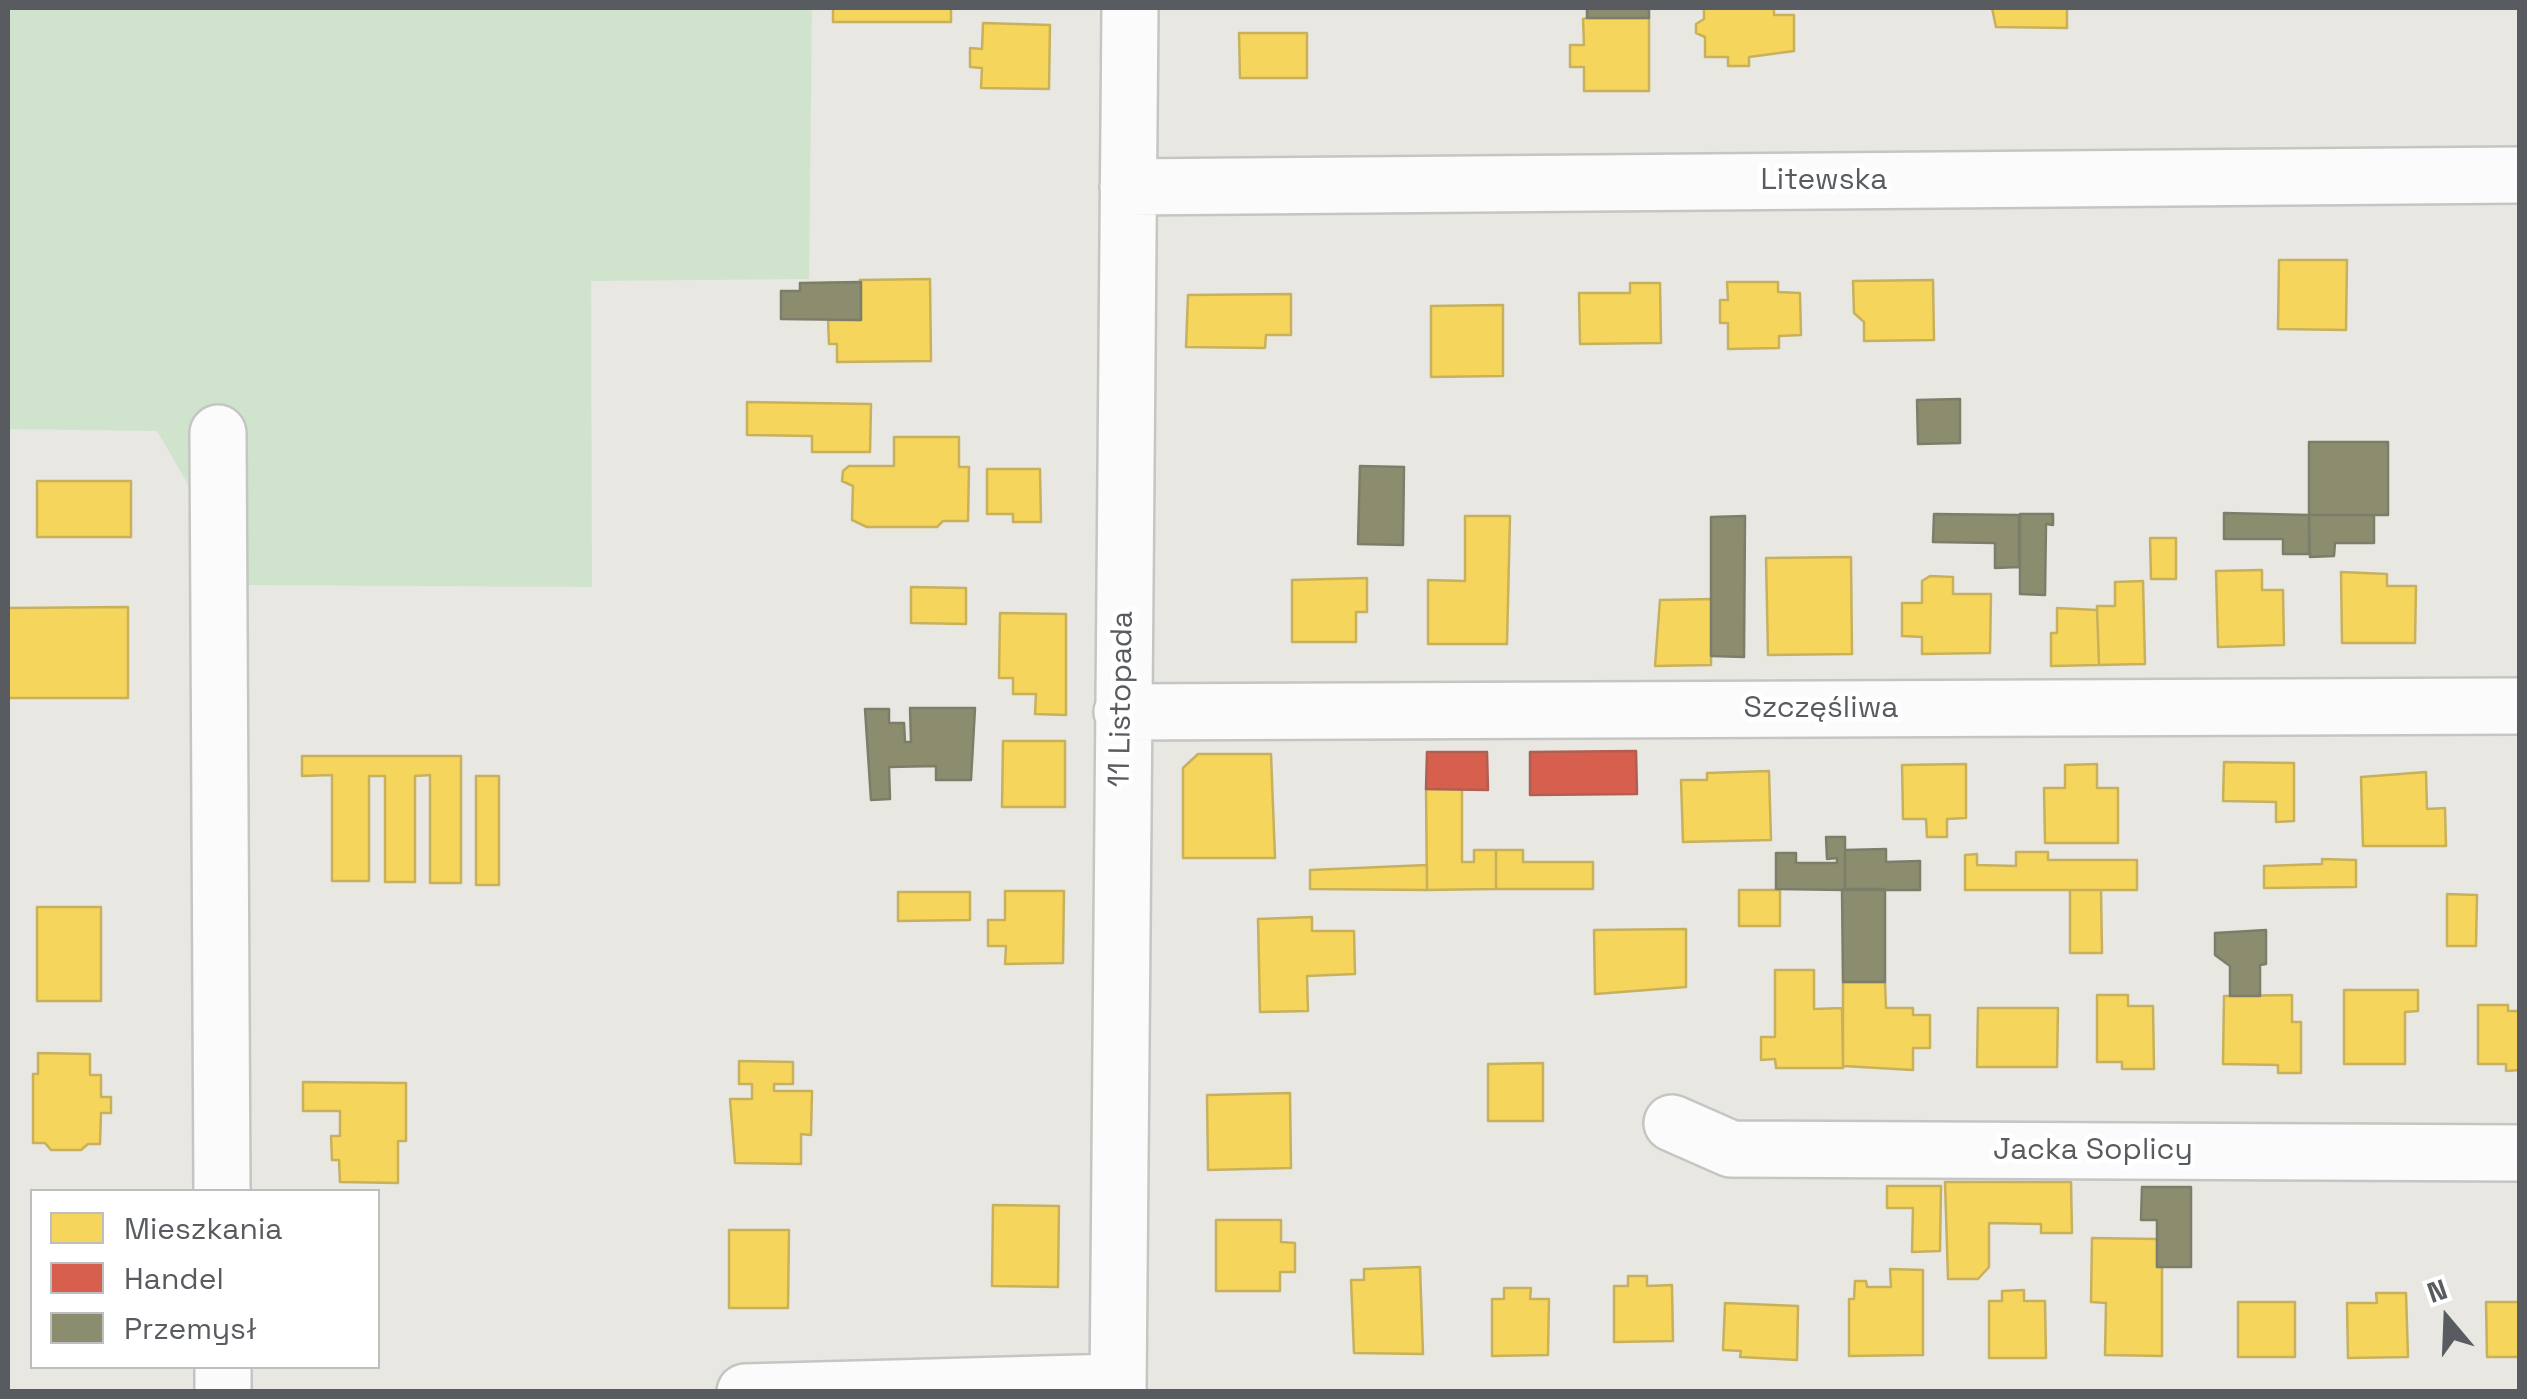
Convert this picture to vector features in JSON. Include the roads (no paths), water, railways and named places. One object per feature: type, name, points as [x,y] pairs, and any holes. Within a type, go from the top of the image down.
[{"type":"street","name":"11 Listopada","points":[[1118,1386],[1130,8]]},
{"type":"street","name":"Litewska","points":[[1128,187],[2520,175]]},
{"type":"street","points":[[218,433],[222,1189]]},
{"type":"street","name":"Szczęśliwa","points":[[1122,712],[2520,706]]},
{"type":"street","name":"Jacka Soplicy","points":[[1672,1123],[1731,1150],[2520,1154]]},
{"type":"street","points":[[745,1392],[1118,1386]]}]
